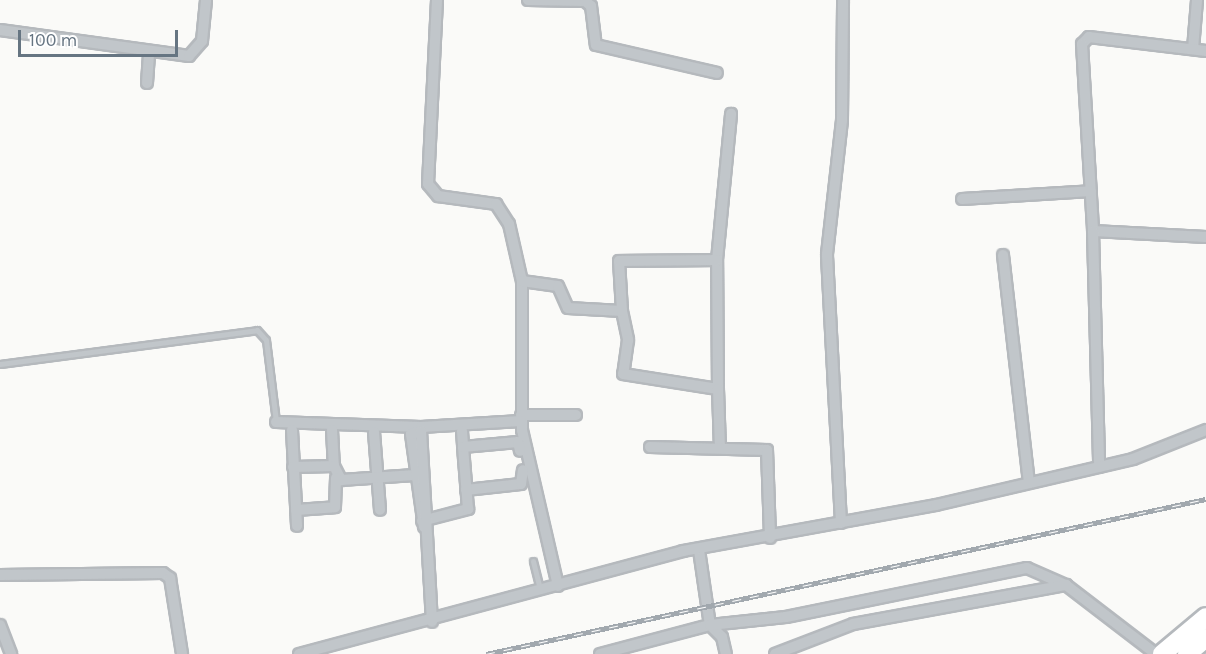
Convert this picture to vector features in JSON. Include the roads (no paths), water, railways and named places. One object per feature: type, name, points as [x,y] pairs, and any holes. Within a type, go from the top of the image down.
[{"type":"highway","points":[[1162,654],[1202,630]]},
{"type":"highway","points":[[1187,654],[1202,630]]},
{"type":"street","points":[[0,30],[149,52],[194,54],[202,41],[206,0]]},
{"type":"street","points":[[437,0],[428,184],[438,196],[501,208],[522,281],[521,418],[558,586]]},
{"type":"street","points":[[528,0],[585,1],[591,6],[596,45],[717,73]]},
{"type":"street","points":[[841,523],[827,254],[842,120],[843,0]]},
{"type":"street","points":[[1193,49],[1197,0]]},
{"type":"street","points":[[1099,467],[1093,231],[1083,39],[1206,51]]},
{"type":"street","points":[[147,83],[149,52]]},
{"type":"street","points":[[720,448],[717,260],[731,114]]},
{"type":"street","points":[[962,199],[1090,190]]},
{"type":"street","points":[[1093,231],[1206,237]]},
{"type":"street","points":[[1002,255],[1029,482]]},
{"type":"street","points":[[717,260],[619,261],[622,310],[627,332],[623,374],[718,388]]},
{"type":"street","points":[[522,281],[558,286],[568,308],[622,310]]},
{"type":"street","points":[[276,422],[422,427],[576,415]]},
{"type":"street","points":[[292,430],[297,526]]},
{"type":"street","points":[[296,510],[335,507],[336,478],[332,430]]},
{"type":"street","points":[[299,654],[432,622],[540,589],[699,550],[770,538],[1099,467],[1206,430]]},
{"type":"street","points":[[424,523],[466,511],[462,431]]},
{"type":"street","points":[[374,432],[380,510]]},
{"type":"street","points":[[464,447],[519,442],[525,480],[466,490]]},
{"type":"street","points":[[650,447],[720,448],[770,454],[770,538]]},
{"type":"street","points":[[293,467],[334,466]]},
{"type":"street","points":[[336,478],[419,474],[432,622]]},
{"type":"street","points":[[699,550],[710,625],[722,637],[726,654]]},
{"type":"street","points":[[600,654],[710,625],[786,617],[1027,568],[1066,585],[1156,654]]},
{"type":"street","points":[[0,575],[163,573],[170,578],[182,654]]},
{"type":"street","points":[[775,654],[853,624],[1066,585]]},
{"type":"street","points":[[0,625],[11,654]]},
{"type":"lane","points":[[0,364],[257,330],[266,340],[276,422]]},
{"type":"lane","points":[[533,561],[540,589]]},
{"type":"railway","points":[[486,654],[1206,499]]}]
